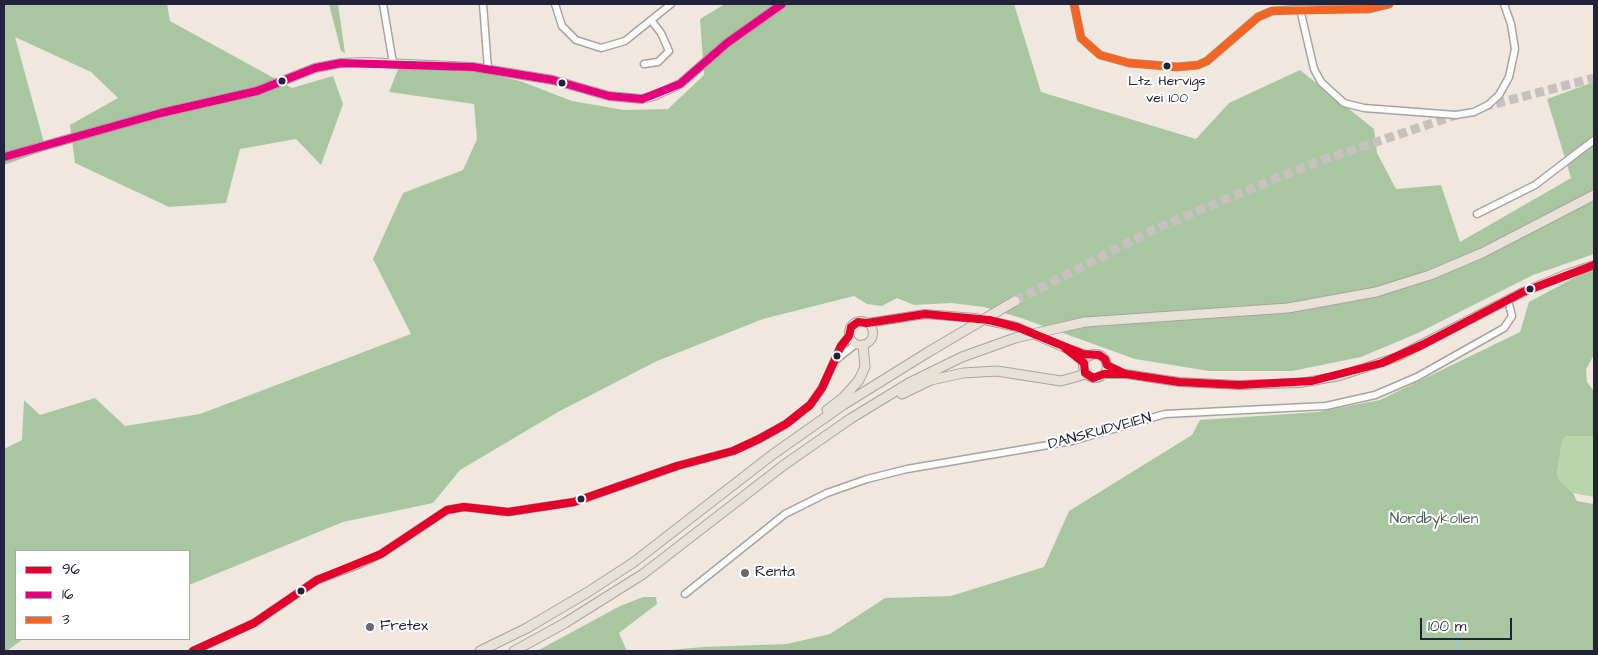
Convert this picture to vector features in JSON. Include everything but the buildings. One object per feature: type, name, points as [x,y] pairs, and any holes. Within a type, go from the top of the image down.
[{"type":"highway","points":[[514,651],[565,623],[643,574],[784,465],[850,419],[909,383],[962,357],[1015,338],[1085,322],[1288,308],[1376,292],[1461,263],[1594,195]]},
{"type":"highway","points":[[480,651],[556,612],[634,562],[772,455],[844,405],[1014,301]]},
{"type":"highway","points":[[772,455],[805,425],[834,405],[855,386],[864,367],[860,345]]},
{"type":"highway","points":[[850,419],[917,386],[963,372],[997,371],[1061,381],[1086,374]]},
{"type":"main road","points":[[4,157],[161,113],[256,91],[328,65],[352,62],[488,69],[553,80],[609,96],[642,99],[654,96],[680,84],[726,43],[782,4]]},
{"type":"main road","points":[[1065,348],[1084,363],[1086,374],[1095,378],[1104,374],[1126,374],[1166,381],[1272,385],[1325,379],[1354,372],[1397,357],[1508,300],[1563,275],[1594,265]]},
{"type":"main road","points":[[866,322],[871,327],[873,333],[871,341],[860,345],[849,336],[854,324],[860,321],[889,320],[925,314],[976,318],[1017,327],[1065,348],[1090,356],[1101,356],[1107,365],[1126,374]]},
{"type":"main road","points":[[873,333],[889,320]]},
{"type":"main road","points":[[1084,363],[1090,356]]},
{"type":"main road","points":[[1104,374],[1107,365]]},
{"type":"street","points":[[383,4],[393,63]]},
{"type":"street","points":[[483,4],[488,69]]},
{"type":"street","points":[[555,4],[560,20],[568,32],[582,43],[597,47],[614,46],[625,42],[671,4]]},
{"type":"street","points":[[1074,4],[1081,38],[1100,55],[1129,63],[1176,67],[1190,67],[1208,61],[1258,17],[1272,11],[1368,9],[1389,4]]},
{"type":"street","points":[[1300,9],[1314,69],[1321,82],[1332,95],[1344,103],[1364,108],[1446,115],[1466,114],[1482,109],[1499,95],[1509,77],[1515,49],[1511,24],[1504,4]]},
{"type":"street","points":[[644,64],[658,62],[669,51],[661,33],[651,20]]},
{"type":"street","points":[[1477,214],[1535,185],[1594,140]]},
{"type":"street","name":"DANSRUDVEIEN","points":[[685,594],[785,514],[827,493],[866,479],[907,469],[1072,442],[1165,414],[1326,406],[1375,395],[1418,377],[1504,328],[1512,316],[1508,300]]},
{"type":"street","points":[[194,651],[254,623],[318,580],[381,554],[447,510],[464,507],[508,512],[574,502],[670,468],[745,446],[774,431],[803,412],[822,388],[841,346],[849,336]]},
{"type":"street","points":[[836,360],[860,345]]},
{"type":"green space","points":[[4,4],[167,4],[170,21],[292,88],[333,76],[343,104],[321,165],[296,139],[240,149],[226,203],[169,207],[75,163],[70,125],[118,98],[91,72],[15,37],[46,150],[4,165]]},
{"type":"green space","points":[[329,4],[338,4],[345,53],[341,51]]},
{"type":"green space","points":[[725,4],[1014,4],[1041,92],[1196,139],[1229,103],[1300,70],[1374,129],[1377,153],[1396,189],[1441,185],[1460,242],[1571,178],[1547,99],[1594,82],[1594,254],[1533,275],[1418,333],[1361,357],[1292,371],[1209,371],[1135,359],[1021,318],[984,307],[951,303],[914,305],[897,298],[882,306],[867,304],[854,296],[763,319],[657,361],[558,412],[460,470],[433,503],[343,522],[190,585],[190,550],[15,550],[15,640],[22,640],[7,651],[4,651],[4,449],[22,440],[24,400],[40,415],[95,398],[125,426],[200,414],[411,334],[373,259],[403,193],[463,170],[477,139],[474,104],[389,92],[399,67],[485,73],[520,81],[572,101],[624,110],[668,109],[704,75],[700,19]]},
{"type":"green space","name":"Nordbykollen","points":[[1594,270],[1594,355],[1586,369],[1587,382],[1594,391],[1594,439],[1591,436],[1566,436],[1562,442],[1557,472],[1559,480],[1573,493],[1577,501],[1594,504],[1594,651],[658,651],[703,647],[787,644],[830,634],[885,598],[951,596],[1044,567],[1069,511],[1192,435],[1200,420],[1318,412],[1380,400],[1520,332],[1529,302],[1585,272]]},
{"type":"green space","points":[[1566,436],[1591,436],[1594,439],[1594,497],[1573,493],[1559,480],[1557,472],[1562,442]]},
{"type":"green space","points":[[643,597],[656,597],[657,604],[619,633],[627,651],[537,651],[620,606]]},
{"type":"waterway","points":[[1457,651],[1459,630]]},
{"type":"tunnel","points":[[1483,107],[1594,78]]},
{"type":"tunnel","points":[[1015,301],[1153,230],[1221,201],[1317,162],[1459,114]]},
{"type":"transit line","name":"16","points":[[4,157],[161,113],[257,91],[315,68],[341,63],[473,67],[553,80],[609,96],[642,99],[680,84],[727,43],[782,4]]},
{"type":"transit line","name":"3","points":[[1074,4],[1081,38],[1100,55],[1129,63],[1177,67],[1198,65],[1207,61],[1258,17],[1272,11],[1368,9],[1389,4]]},
{"type":"transit line","name":"96","points":[[1065,348],[1084,363],[1085,373],[1093,378],[1104,374],[1126,374],[1179,382],[1239,385],[1312,381],[1382,363],[1424,344],[1523,292],[1594,265]]},
{"type":"transit line","name":"96","points":[[193,651],[254,623],[317,580],[381,554],[447,510],[464,507],[508,512],[574,502],[677,466],[733,451],[759,439],[786,424],[810,405],[822,388],[841,346],[849,336],[851,327],[858,322],[867,323],[925,314],[989,320],[1017,327],[1083,354],[1099,355],[1105,359],[1107,365],[1126,374]]},
{"type":"place","name":"Ltz. Hervigs vei 100","points":[[1167,66]]},
{"type":"place","name":"Renta","points":[[745,573]]},
{"type":"place","name":"Fretex","points":[[370,627]]}]
